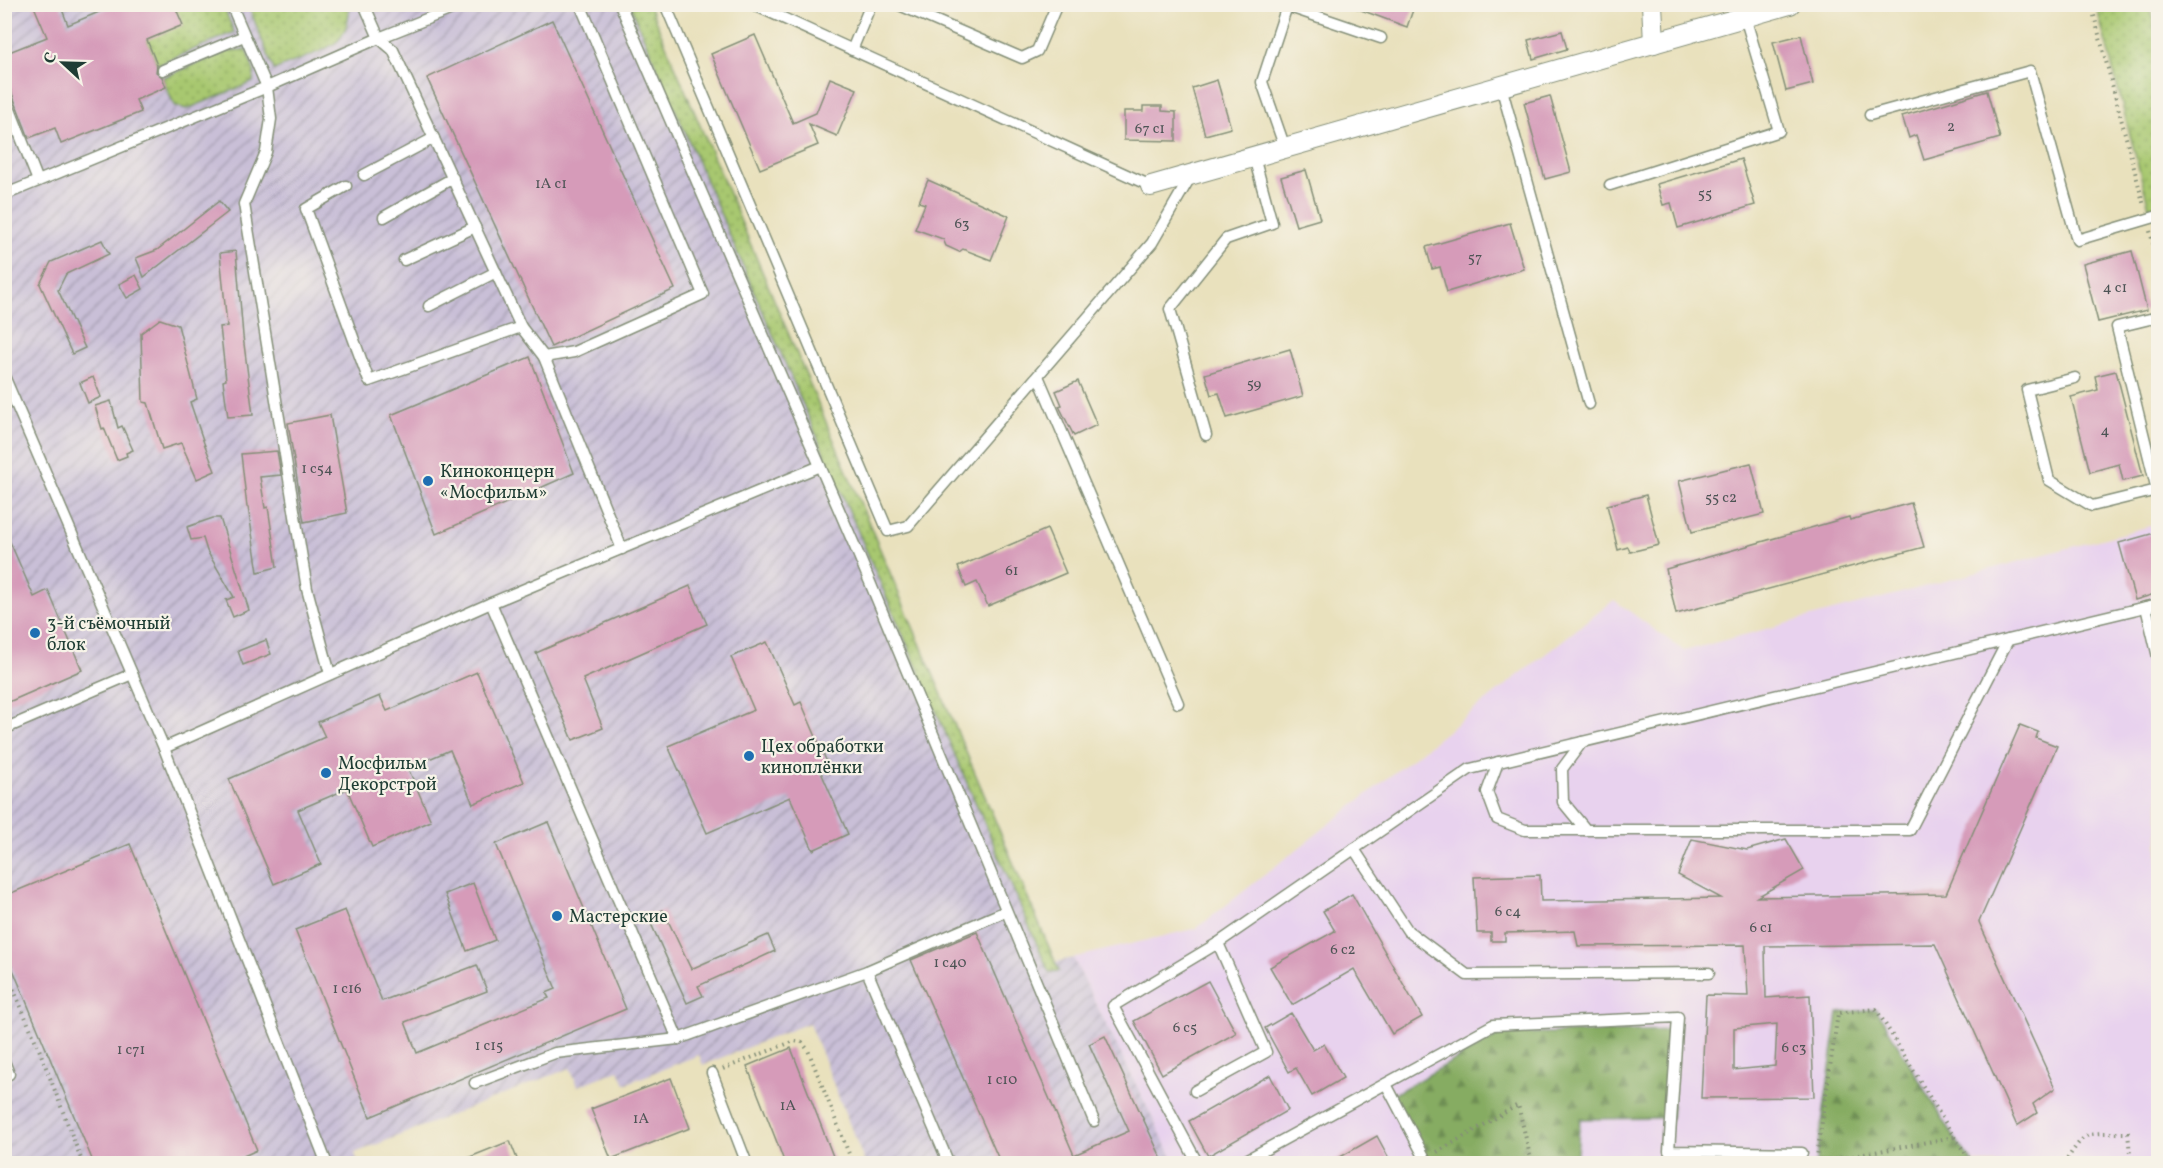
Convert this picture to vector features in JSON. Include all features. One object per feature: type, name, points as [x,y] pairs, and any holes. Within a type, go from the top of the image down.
[{"type":"street","points":[[1652,4],[1654,43]]},
{"type":"street","points":[[1151,186],[1790,4]]},
{"type":"lane","points":[[231,4],[267,87],[271,119],[266,152],[244,204],[307,589],[330,674]]},
{"type":"lane","points":[[364,4],[379,38],[393,50],[520,327],[544,357],[622,549]]},
{"type":"lane","points":[[4,195],[464,4]]},
{"type":"lane","points":[[544,357],[574,352],[703,294],[580,4]]},
{"type":"lane","points":[[620,4],[820,466],[1094,1120]]},
{"type":"lane","points":[[665,4],[888,531],[908,526],[1152,243],[1192,174]]},
{"type":"lane","points":[[752,4],[1151,186]]},
{"type":"lane","points":[[852,50],[871,4]]},
{"type":"lane","points":[[897,4],[1022,58],[1037,51],[1057,4]]},
{"type":"lane","points":[[1285,148],[1262,82],[1287,6],[1381,38]]},
{"type":"lane","points":[[1610,185],[1779,131],[1745,17]]},
{"type":"lane","points":[[163,70],[244,36]]},
{"type":"lane","points":[[1870,115],[2031,71],[2077,240],[2153,218]]},
{"type":"lane","points":[[1501,86],[1589,404]]},
{"type":"lane","points":[[4,94],[38,181]]},
{"type":"lane","points":[[364,175],[434,138]]},
{"type":"lane","points":[[1206,435],[1170,309],[1226,239],[1272,223],[1254,157]]},
{"type":"lane","points":[[384,217],[453,178]]},
{"type":"lane","points":[[346,186],[306,209],[369,381],[520,327]]},
{"type":"lane","points":[[405,260],[475,227]]},
{"type":"lane","points":[[429,306],[496,272]]},
{"type":"lane","points":[[2075,378],[2027,390],[2049,480],[2092,506],[2157,490],[2117,327],[2158,317]]},
{"type":"lane","points":[[4,376],[164,748],[327,1164]]},
{"type":"lane","points":[[1038,376],[1178,703]]},
{"type":"lane","points":[[164,748],[491,603],[820,466]]},
{"type":"lane","points":[[491,603],[678,1039]]},
{"type":"lane","points":[[1198,1164],[1113,1006],[1218,943],[1470,769],[2158,604]]},
{"type":"lane","points":[[2146,607],[2158,657]]},
{"type":"lane","points":[[1498,762],[1487,792],[1497,819],[1525,830],[1910,830],[2008,640]]},
{"type":"lane","points":[[4,729],[132,674]]},
{"type":"lane","points":[[1582,742],[1562,769],[1563,802],[1586,830]]},
{"type":"lane","points":[[1354,849],[1408,931],[1467,975],[1709,973]]},
{"type":"lane","points":[[476,1083],[555,1053],[678,1039],[867,971],[1006,911]]},
{"type":"lane","points":[[1195,1091],[1266,1052],[1218,943]]},
{"type":"lane","points":[[867,971],[949,1164]]},
{"type":"lane","points":[[1239,1164],[1493,1025],[1678,1017],[1669,1151],[1802,1153]]},
{"type":"lane","points":[[4,1062],[9,1074],[4,1076]]},
{"type":"lane","points":[[712,1073],[747,1164]]},
{"type":"lane","points":[[1386,1084],[1427,1161]]},
{"type":"path","points":[[2091,4],[2153,218],[2158,262]]},
{"type":"path","points":[[4,968],[39,1049],[83,1164]]},
{"type":"path","points":[[1954,1137],[1816,1163],[1838,1012],[1876,1009],[1973,1164]]},
{"type":"path","points":[[712,1073],[790,1042],[802,1042],[808,1050],[853,1164]]},
{"type":"path","points":[[1427,1161],[1518,1105],[1532,1164]]},
{"type":"path","points":[[2064,1164],[2078,1140],[2086,1134],[2127,1133],[2132,1164]]},
{"type":"shaded area","name":"Киноконцерн «Мосфильм»","points":[[5,5],[649,5],[1056,962],[1073,958],[1175,1163],[865,1163],[809,1023],[703,1065],[699,1055],[625,1084],[619,1070],[578,1086],[570,1068],[355,1153],[358,1163],[5,1164]]},
{"type":"shaded area","points":[[2158,524],[2158,1163],[1175,1163],[1073,958],[1197,928],[1614,600],[1684,651]]},
{"type":"green space","points":[[132,5],[223,5],[234,32],[157,65]]},
{"type":"green space","points":[[254,5],[348,5],[349,14],[344,31],[335,43],[274,70],[249,7]]},
{"type":"green space","points":[[630,5],[649,5],[1059,971],[1049,972]]},
{"type":"green space","points":[[2096,5],[2149,5],[2158,40],[2158,209],[2150,211]]},
{"type":"green space","points":[[246,49],[254,71],[253,82],[187,109],[175,106],[162,78],[226,52]]},
{"type":"green space","points":[[1876,1009],[1954,1137],[1973,1163],[1816,1163],[1838,1013]]},
{"type":"green space","points":[[1677,1030],[1671,1118],[1580,1119],[1576,1163],[1428,1163],[1392,1095],[1501,1034]]},
{"type":"building","points":[[33,4],[60,4],[68,25],[118,4],[174,4],[183,25],[147,40],[157,65],[156,72],[162,77],[166,87],[136,100],[141,112],[61,144],[55,128],[29,138],[11,91],[4,84],[4,54],[47,37]]},
{"type":"building","points":[[1350,4],[1415,4],[1407,27],[1350,6]]},
{"type":"building","points":[[552,20],[675,289],[551,347],[427,78]]},
{"type":"building","points":[[1562,31],[1567,49],[1533,59],[1528,40]]},
{"type":"building","points":[[755,35],[793,123],[816,113],[830,78],[857,89],[837,136],[809,124],[818,145],[760,169],[711,54]]},
{"type":"building","points":[[1801,35],[1813,84],[1786,91],[1773,42]]},
{"type":"building","points":[[1217,80],[1231,128],[1205,135],[1192,88]]},
{"type":"building","points":[[1987,91],[2000,138],[1924,160],[1916,135],[1909,138],[1902,116]]},
{"type":"building","points":[[1550,96],[1571,172],[1545,179],[1524,103]]},
{"type":"building","points":[[1143,106],[1162,106],[1162,111],[1176,112],[1176,141],[1124,140],[1124,111],[1143,111]]},
{"type":"building","points":[[1741,159],[1755,205],[1678,228],[1671,203],[1663,205],[1657,184]]},
{"type":"building","points":[[1306,170],[1320,219],[1296,226],[1281,177]]},
{"type":"building","points":[[928,180],[1009,216],[991,260],[963,249],[959,252],[946,246],[943,239],[915,229],[925,204],[919,202]]},
{"type":"building","points":[[219,201],[228,212],[144,277],[136,258],[157,250]]},
{"type":"building","points":[[1510,223],[1524,269],[1447,292],[1440,267],[1432,269],[1426,247]]},
{"type":"building","points":[[102,240],[109,254],[66,274],[58,290],[85,348],[72,354],[40,284],[51,262]]},
{"type":"building","points":[[236,251],[243,336],[253,415],[228,417],[220,327],[227,326],[220,253]]},
{"type":"building","points":[[2132,251],[2147,310],[2098,322],[2083,264]]},
{"type":"building","points":[[136,275],[143,289],[127,298],[119,284]]},
{"type":"building","points":[[160,319],[178,325],[197,399],[190,402],[215,471],[197,479],[181,443],[162,449],[148,403],[143,402],[141,333]]},
{"type":"building","points":[[1290,349],[1303,396],[1227,418],[1219,393],[1211,395],[1205,374]]},
{"type":"building","points":[[530,357],[574,473],[436,534],[391,415]]},
{"type":"building","points":[[2116,371],[2143,476],[2123,481],[2119,464],[2090,472],[2071,397],[2098,390],[2095,376]]},
{"type":"building","points":[[93,377],[101,397],[88,403],[80,383]]},
{"type":"building","points":[[1078,381],[1097,425],[1074,436],[1059,406],[1062,405],[1056,391]]},
{"type":"building","points":[[111,401],[118,428],[122,426],[133,450],[126,453],[127,456],[117,460],[104,428],[102,429],[95,406]]},
{"type":"building","points":[[330,415],[347,513],[304,522],[288,423]]},
{"type":"building","points":[[277,451],[281,475],[260,477],[265,508],[268,507],[277,567],[258,572],[241,454]]},
{"type":"building","points":[[1751,463],[1764,514],[1692,532],[1679,481]]},
{"type":"building","points":[[1646,495],[1659,545],[1630,552],[1628,547],[1618,550],[1607,505]]},
{"type":"building","points":[[1911,503],[1924,547],[1676,614],[1666,569],[1849,517],[1850,520]]},
{"type":"building","points":[[213,518],[220,518],[249,610],[233,617],[226,600],[234,597],[207,551],[203,538],[191,540],[187,527]]},
{"type":"building","name":"3-й съёмочный блок","points":[[4,528],[34,597],[48,590],[82,670],[4,704]]},
{"type":"building","points":[[1047,529],[1066,573],[988,606],[977,582],[966,587],[958,567]]},
{"type":"building","points":[[2158,532],[2158,593],[2135,600],[2119,543]]},
{"type":"building","points":[[690,586],[707,624],[583,679],[603,728],[573,740],[536,653]]},
{"type":"building","points":[[266,640],[271,654],[243,665],[238,651]]},
{"type":"building","name":"Цех обработки киноплёнки","points":[[767,642],[795,705],[801,702],[829,767],[820,770],[848,834],[813,850],[790,797],[707,833],[668,746],[754,710],[731,657]]},
{"type":"building","name":"Мосфильм Декорстрой","points":[[477,672],[524,782],[473,804],[450,750],[408,768],[431,821],[372,847],[347,789],[298,810],[321,864],[274,884],[229,779],[325,737],[318,722],[380,696],[387,711]]},
{"type":"building","points":[[2020,725],[2038,732],[2036,738],[2057,746],[1979,922],[2055,1088],[2033,1104],[2037,1113],[2017,1126],[1935,944],[1765,946],[1766,998],[1810,995],[1814,1097],[1701,1098],[1706,995],[1748,996],[1745,945],[1578,946],[1575,931],[1505,933],[1505,941],[1491,941],[1491,933],[1477,933],[1474,877],[1540,875],[1541,901],[1721,898],[1678,875],[1692,839],[1747,850],[1786,839],[1804,870],[1757,897],[1946,894]],"holes":[[[1777,1024],[1775,1066],[1734,1070],[1734,1028]]]},
{"type":"building","points":[[548,822],[626,1009],[370,1117],[295,930],[345,910],[382,1001],[477,965],[487,991],[405,1022],[417,1053],[549,998],[546,993],[556,989],[496,844]]},
{"type":"building","points":[[130,844],[257,1150],[226,1164],[94,1164],[4,948],[4,896]]},
{"type":"building","points":[[473,883],[495,940],[467,951],[445,894]]},
{"type":"building","points":[[1352,894],[1422,1017],[1392,1034],[1354,969],[1292,1005],[1270,967],[1335,931],[1323,911]]},
{"type":"building","points":[[663,910],[691,969],[768,935],[775,951],[698,986],[703,996],[687,1003],[648,917]]},
{"type":"building","points":[[977,932],[1074,1155],[1129,1131],[1089,1044],[1105,1036],[1164,1164],[1001,1164],[911,960]]},
{"type":"building","points":[[1208,981],[1236,1033],[1162,1074],[1134,1021]]},
{"type":"building","points":[[1291,1013],[1313,1050],[1324,1044],[1343,1078],[1312,1096],[1296,1068],[1289,1072],[1265,1028]]},
{"type":"building","points":[[791,1048],[836,1164],[785,1164],[747,1066]]},
{"type":"building","points":[[1270,1075],[1288,1110],[1208,1156],[1189,1121]]},
{"type":"building","points":[[671,1078],[690,1128],[611,1159],[591,1109]]},
{"type":"building","points":[[1377,1136],[1392,1164],[1328,1164]]},
{"type":"building","points":[[510,1141],[519,1164],[455,1163]]},
{"type":"place","name":"Киноконцерн «Мосфильм»","points":[[428,481]]},
{"type":"place","name":"3-й съёмочный блок","points":[[35,633]]},
{"type":"place","name":"Цех обработки киноплёнки","points":[[749,756]]},
{"type":"place","name":"Мосфильм Декорстрой","points":[[326,773]]},
{"type":"place","name":"Мастерские","points":[[557,916]]}]
